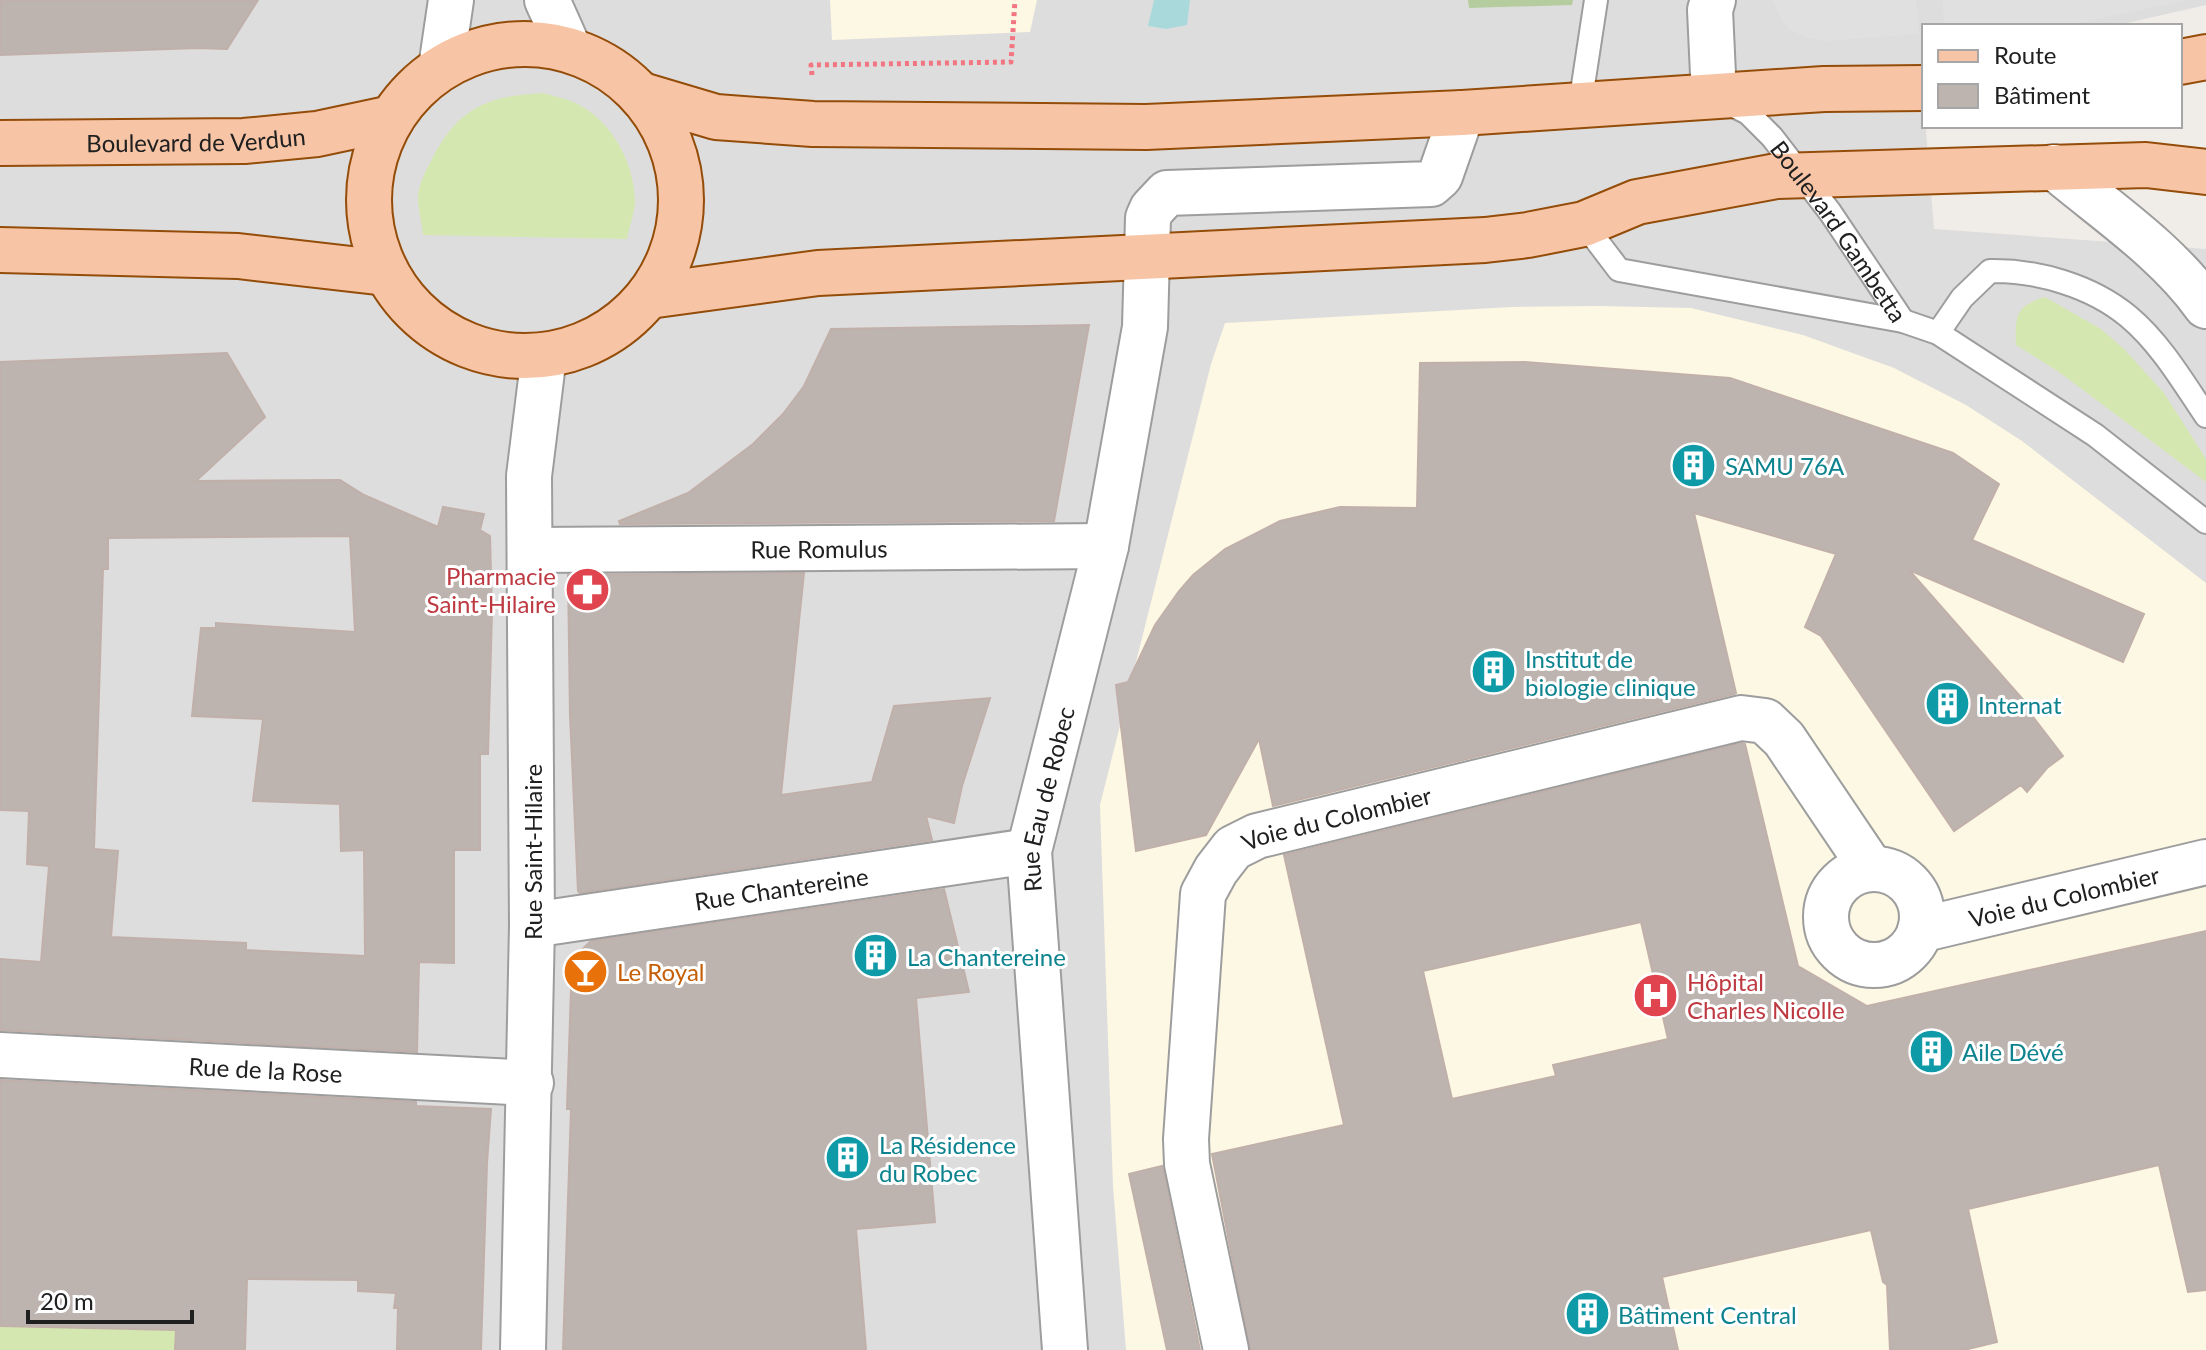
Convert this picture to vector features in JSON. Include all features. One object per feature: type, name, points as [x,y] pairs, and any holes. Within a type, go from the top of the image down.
[{"type":"main road","points":[[525,43],[569,49],[609,67],[642,95],[660,121],[674,149],[681,179],[677,241],[665,270],[649,296],[628,319],[602,336],[575,349],[544,355],[512,356],[478,349],[449,336],[421,317],[386,273],[373,234],[369,205],[371,174],[379,145],[392,118],[414,90],[441,68],[481,49],[503,45],[525,43]]},
{"type":"main road","points":[[2182,62],[2206,57]]},
{"type":"main road","points":[[642,95],[716,117],[813,124],[1146,127],[1462,113],[1824,89],[1922,88]]},
{"type":"main road","name":"Boulevard de Verdun","points":[[0,143],[244,141],[317,134],[392,118]]},
{"type":"main road","points":[[649,296],[818,273],[1485,240],[1584,224],[1637,202],[1776,176],[2146,165],[2206,172]]},
{"type":"main road","points":[[0,250],[238,256],[386,273]]},
{"type":"street","points":[[441,68],[451,0]]},
{"type":"street","points":[[547,0],[569,49]]},
{"type":"street","points":[[1713,0],[1710,10],[1714,96]]},
{"type":"street","name":"Rue Eau de Robec","points":[[1065,1350],[1029,851],[1106,546],[1145,327],[1148,218],[1167,193],[1431,184],[1440,176],[1462,113]]},
{"type":"street","points":[[2054,167],[2162,255],[2206,306]]},
{"type":"street","name":"Rue Saint-Hilaire","points":[[523,1350],[531,1083],[529,476],[544,355]]},
{"type":"street","name":"Rue Romulus","points":[[531,550],[1106,546]]},
{"type":"street","name":"Voie du Colombier","points":[[1226,1350],[1187,1164],[1186,1110],[1203,894],[1233,848],[1257,836],[1741,718],[1765,721],[1784,739],[1871,868]]},
{"type":"street","name":"Rue Chantereine","points":[[532,925],[1029,851]]},
{"type":"street","name":"Voie du Colombier","points":[[1920,930],[2206,862]]},
{"type":"street","points":[[1871,868],[1886,870],[1912,886],[1922,915],[1920,930],[1902,956],[1887,963],[1871,965],[1841,953],[1826,925],[1826,909],[1841,881],[1855,872],[1871,868]]},
{"type":"street","name":"Rue de la Rose","points":[[0,1055],[531,1083]]},
{"type":"lane","points":[[1580,105],[1596,0]]},
{"type":"lane","name":"Boulevard Gambetta","points":[[1714,96],[1748,113],[1772,137],[1903,321],[1938,333],[2095,435],[2206,522]]},
{"type":"lane","points":[[1584,224],[1619,270],[1903,321]]},
{"type":"lane","points":[[1938,333],[1962,298],[1990,271],[2020,271],[2056,281],[2094,294],[2129,317],[2166,357],[2206,416]]},
{"type":"path","points":[[813,124],[811,65],[1011,62],[1015,0]]},
{"type":"shaded area","points":[[0,0],[2206,0],[2206,5],[2123,24],[1922,24],[1921,70],[1922,128],[1926,128],[1934,229],[2206,249],[2206,1350],[0,1350]]},
{"type":"shaded area","points":[[830,0],[1037,0],[1030,32],[832,40]]},
{"type":"shaded area","points":[[1773,0],[1916,0],[1919,34],[1825,41],[1804,37],[1788,28]]},
{"type":"shaded area","points":[[1942,0],[2189,0],[2073,24],[1945,24]]},
{"type":"shaded area","name":"Hôpital Charles Nicolle","points":[[1512,307],[1691,308],[1803,335],[1894,368],[1966,405],[2022,441],[2206,583],[2206,1350],[1126,1350],[1113,1186],[1100,805],[1211,364],[1225,323]]},
{"type":"green space","points":[[1468,0],[1573,0],[1572,5],[1469,8]]},
{"type":"green space","points":[[543,93],[587,109],[609,130],[618,144],[634,188],[635,203],[627,239],[423,235],[418,193],[433,157],[454,126],[491,101]]},
{"type":"green space","points":[[2045,297],[2101,329],[2164,393],[2206,459],[2206,482],[2059,372],[2016,345],[2017,319],[2022,308]]},
{"type":"green space","points":[[0,1326],[176,1330],[175,1350],[0,1350]]},
{"type":"water","points":[[1154,0],[1190,0],[1187,25],[1166,29],[1148,26]]},
{"type":"building","points":[[0,0],[258,0],[227,49],[0,55]]},
{"type":"building","points":[[1089,325],[1054,521],[620,524],[619,521],[688,493],[753,444],[783,414],[804,386],[831,329]]},
{"type":"building","points":[[227,353],[265,417],[196,481],[340,480],[364,495],[438,527],[443,507],[484,514],[480,530],[490,536],[492,613],[488,754],[480,754],[480,850],[454,850],[454,963],[419,962],[417,1052],[0,1030],[0,959],[41,962],[49,866],[27,864],[29,811],[0,810],[0,362]],"holes":[[[350,536],[355,632],[216,623],[216,628],[201,628],[192,716],[263,719],[253,801],[340,804],[341,851],[364,850],[365,956],[246,950],[246,943],[111,937],[118,851],[94,849],[103,569],[108,569],[108,538]]]},
{"type":"building","points":[[1525,362],[1730,378],[1953,453],[1999,484],[1972,540],[2144,614],[2123,662],[1909,570],[2033,711],[2030,713],[2063,756],[2047,768],[2027,792],[2021,785],[1954,831],[1821,636],[1805,627],[1836,554],[1694,513],[1736,693],[1273,806],[1259,739],[1206,835],[1136,851],[1116,685],[1128,682],[1155,625],[1179,591],[1225,549],[1280,521],[1340,507],[1417,508],[1420,363]]},
{"type":"building","points":[[804,573],[781,795],[872,782],[894,706],[990,698],[962,786],[954,823],[926,816],[932,840],[580,893],[570,715],[568,575]]},
{"type":"building","name":"Aile Dévé","points":[[1742,743],[1745,744],[1798,966],[1867,1006],[2206,931],[2206,1290],[2188,1292],[2159,1165],[1968,1209],[1997,1342],[1964,1350],[1890,1350],[1887,1285],[1883,1282],[1871,1230],[1662,1277],[1678,1350],[1250,1350],[1212,1154],[1344,1125],[1284,855]],"holes":[[[1641,922],[1668,1039],[1553,1065],[1556,1076],[1452,1099],[1423,971]]]},
{"type":"building","points":[[944,889],[969,992],[916,998],[935,1222],[856,1229],[866,1350],[563,1350],[571,1109],[567,1109],[572,959],[591,941]]},
{"type":"building","points":[[0,1080],[416,1102],[416,1106],[491,1109],[481,1350],[397,1350],[396,1293],[358,1291],[358,1280],[247,1279],[245,1350],[175,1350],[176,1330],[0,1326]]},
{"type":"building","points":[[1162,1166],[1200,1350],[1167,1350],[1129,1174]]},
{"type":"place","name":"SAMU 76A","points":[[1694,465]]},
{"type":"place","name":"Pharmacie Saint-Hilaire","points":[[587,589]]},
{"type":"place","name":"Institut de biologie clinique","points":[[1494,672]]},
{"type":"place","name":"Internat","points":[[1947,704]]},
{"type":"place","name":"La Chantereine","points":[[876,956]]},
{"type":"place","name":"Le Royal","points":[[586,971]]},
{"type":"place","name":"Hôpital Charles Nicolle","points":[[1656,995]]},
{"type":"place","name":"Aile Dévé","points":[[1931,1051]]},
{"type":"place","name":"La Résidence du Robec","points":[[848,1158]]},
{"type":"place","name":"Bâtiment Central","points":[[1587,1314]]}]
